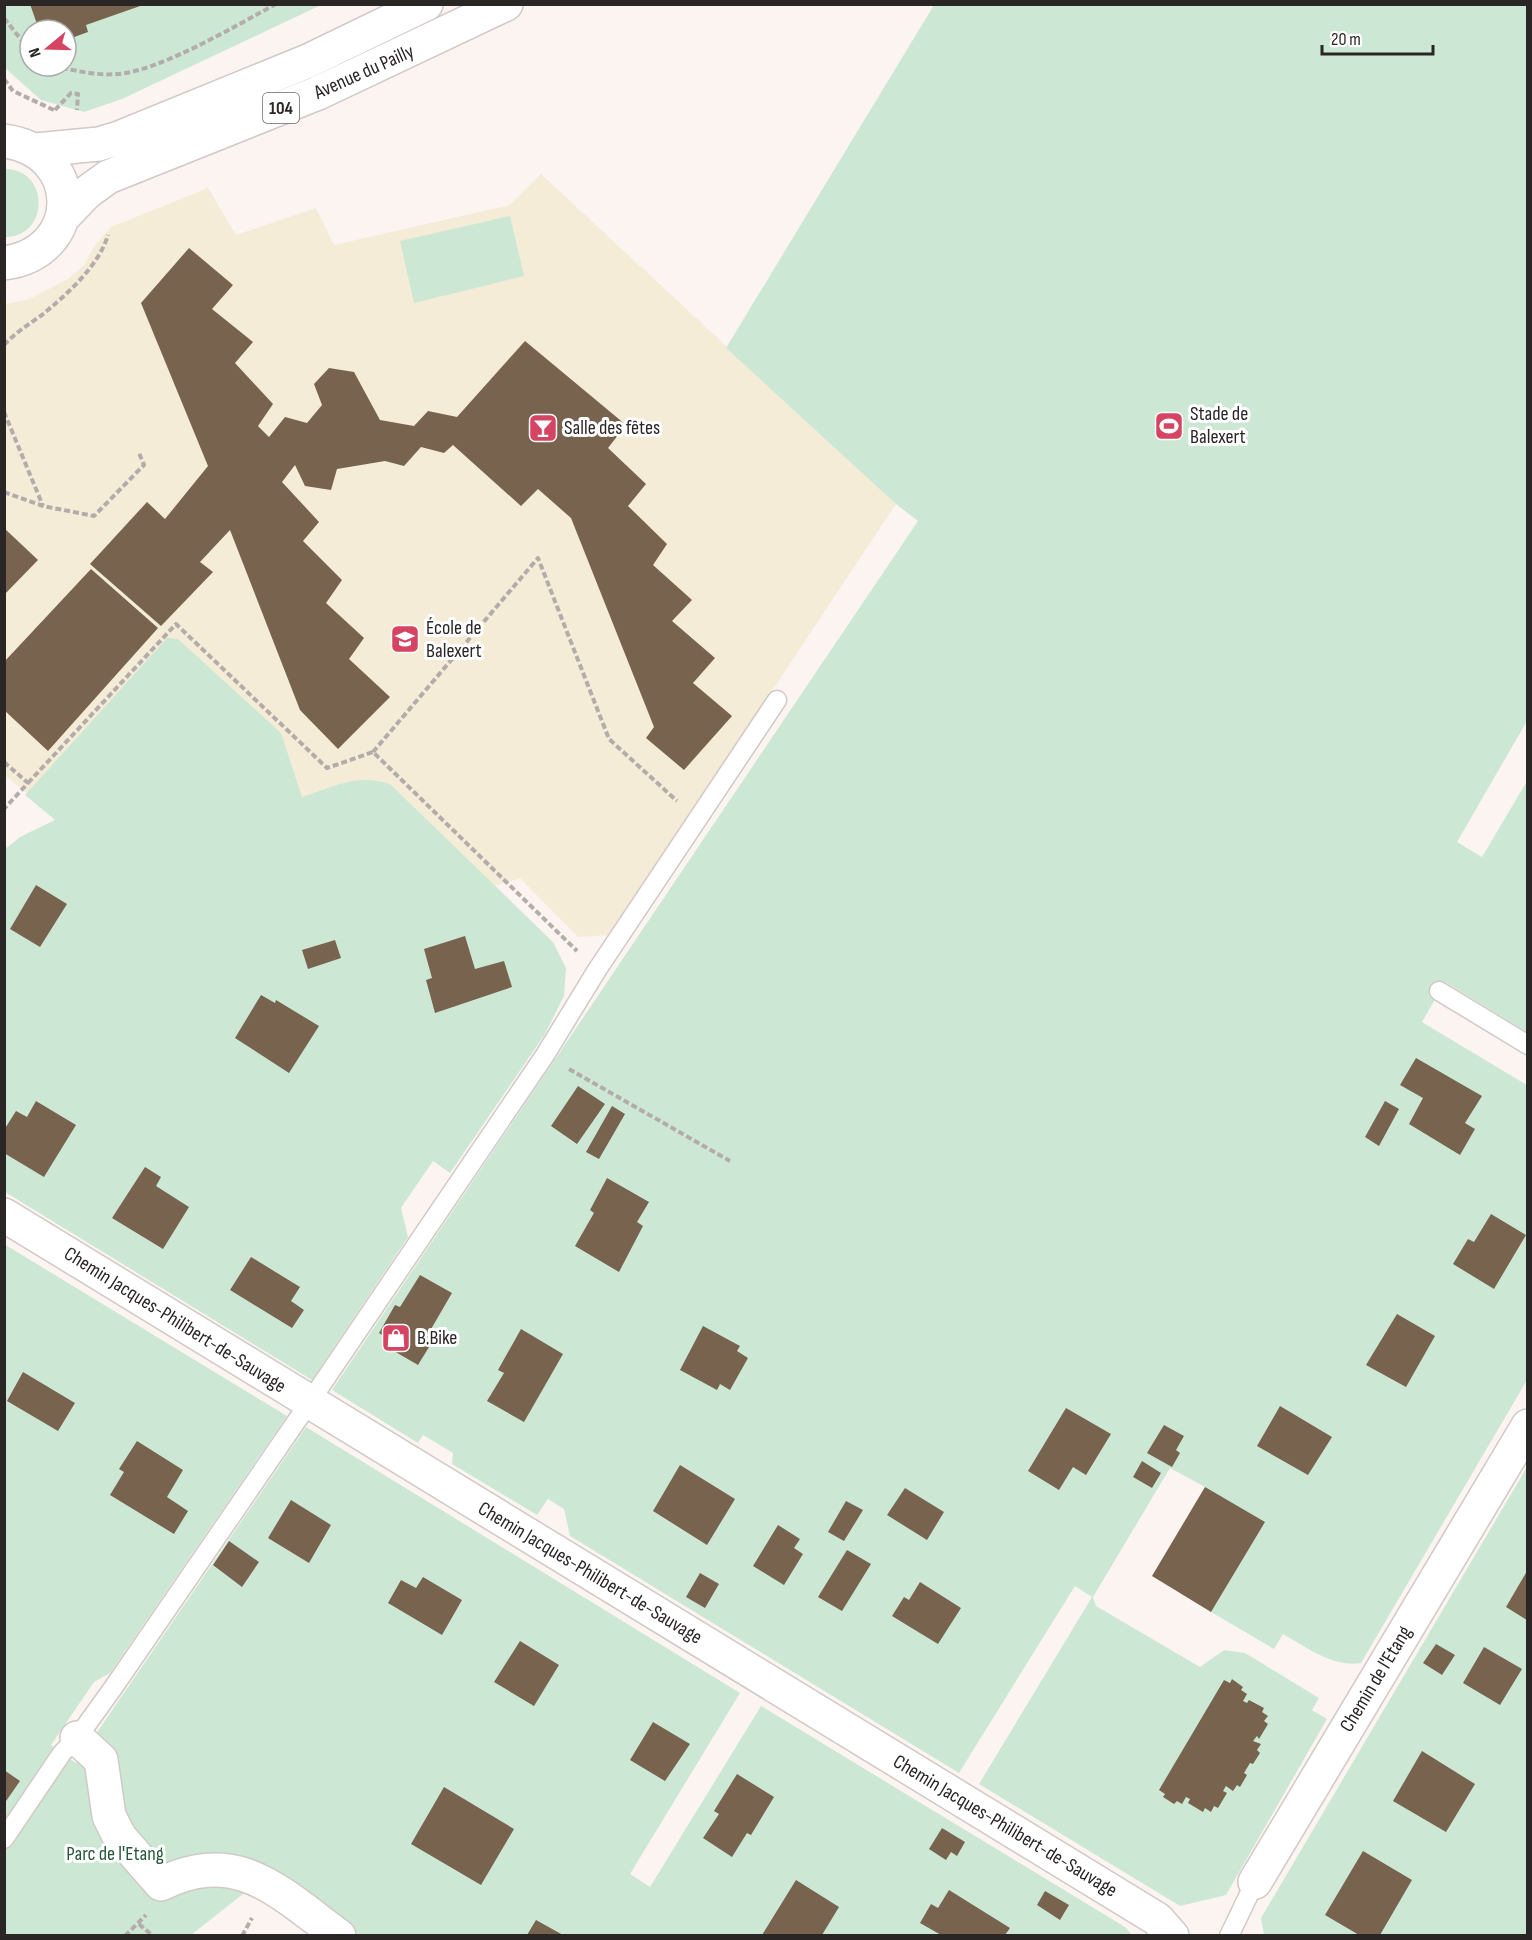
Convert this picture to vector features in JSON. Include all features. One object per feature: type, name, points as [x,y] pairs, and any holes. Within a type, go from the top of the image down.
[{"type":"street","name":"Avenue du Pailly","points":[[16,141],[99,144],[120,138],[308,61],[426,4]]},
{"type":"street","name":"Avenue du Pailly","points":[[63,217],[86,193],[108,177],[318,93],[506,4]]},
{"type":"street","points":[[4,263],[22,261],[41,252],[55,236],[63,217],[65,198],[60,179],[51,163],[16,141]]},
{"type":"street","name":"Chemin Jacques-Philibert-de-Sauvage","points":[[4,1215],[1157,1919],[1172,1935]]},
{"type":"street","name":"Chemin de l'Etang","points":[[1255,1882],[1527,1426]]},
{"type":"street","points":[[77,1738],[101,1760],[108,1816],[119,1836],[161,1884],[197,1870],[235,1871],[254,1876],[339,1935]]},
{"type":"lane","points":[[4,1839],[62,1753],[77,1738],[309,1402],[545,1055],[597,970],[777,700]]},
{"type":"lane","points":[[1440,991],[1527,1045]]},
{"type":"lane","name":"Chemin de l'Etang","points":[[1229,1935],[1255,1882]]},
{"type":"path","points":[[78,70],[105,74],[134,71],[198,45],[276,4]]},
{"type":"path","points":[[4,18],[18,36]]},
{"type":"path","points":[[4,79],[13,91],[60,114]]},
{"type":"path","points":[[55,110],[71,93],[78,94]]},
{"type":"path","points":[[4,345],[44,313],[87,271],[104,248],[108,235]]},
{"type":"path","points":[[4,412],[43,506]]},
{"type":"path","points":[[4,492],[43,506],[94,516],[144,465],[139,453]]},
{"type":"path","points":[[4,809],[176,624],[327,768],[373,752],[538,558],[609,739],[698,819]]},
{"type":"path","points":[[373,752],[597,970]]},
{"type":"path","points":[[4,762],[28,783]]},
{"type":"path","points":[[545,1055],[730,1161]]},
{"type":"path","points":[[125,1935],[147,1914]]},
{"type":"path","points":[[242,1935],[255,1915]]},
{"type":"path","points":[[139,1924],[153,1935]]},
{"type":"shaded area","name":"École de Balexert","points":[[541,174],[896,504],[610,935],[578,937],[520,878],[335,938],[57,819],[5,775],[5,304],[27,300],[68,279],[84,265],[95,245],[111,227],[208,188],[236,235],[316,208],[334,245],[510,205]]},
{"type":"green space","points":[[5,5],[321,5],[122,99],[84,112],[41,100],[5,68]]},
{"type":"green space","points":[[934,5],[1527,5],[1527,721],[1457,842],[1482,857],[1527,781],[1527,1032],[1445,982],[1422,1022],[1527,1085],[1527,1380],[1361,1663],[1351,1664],[1331,1659],[1283,1634],[1274,1649],[1211,1612],[1205,1487],[1170,1468],[1093,1597],[1096,1606],[1200,1667],[1224,1650],[1245,1653],[1319,1698],[1312,1710],[1327,1719],[1226,1895],[1180,1906],[979,1784],[1092,1597],[1075,1586],[959,1773],[570,1536],[564,1509],[548,1499],[537,1515],[452,1464],[453,1453],[423,1435],[418,1443],[332,1390],[918,521],[896,504],[726,348]]},
{"type":"green space","points":[[4,169],[19,172],[30,179],[39,203],[37,215],[30,226],[20,234],[5,237]]},
{"type":"green space","points":[[510,216],[524,276],[414,303],[400,241]]},
{"type":"green space","points":[[167,638],[178,639],[281,733],[302,797],[356,781],[367,780],[390,784],[553,942],[566,968],[564,996],[545,1034],[450,1173],[433,1161],[401,1208],[408,1237],[312,1380],[5,1192],[4,850],[20,837],[55,820],[25,795]]},
{"type":"green space","name":"Parc de l'Etang","points":[[4,1244],[287,1416],[110,1673],[94,1682],[51,1745],[76,1763],[306,1427],[740,1693],[630,1874],[650,1887],[761,1706],[1125,1927],[1132,1935],[359,1935],[267,1875],[191,1935],[5,1935]]},
{"type":"green space","points":[[1527,1467],[1527,1935],[1264,1935],[1261,1918]]},
{"type":"building","points":[[30,4],[143,4],[86,25],[88,32],[78,36],[78,18],[35,18]]},
{"type":"building","points":[[189,248],[233,285],[212,309],[253,342],[235,363],[273,404],[258,426],[269,437],[285,417],[307,423],[322,405],[314,384],[329,368],[354,372],[380,420],[414,426],[428,411],[457,417],[525,341],[626,425],[608,448],[646,484],[628,506],[667,544],[653,565],[692,600],[672,621],[715,658],[693,683],[732,716],[684,770],[646,738],[654,727],[571,518],[538,489],[521,506],[453,445],[444,453],[421,447],[404,466],[385,461],[337,469],[331,490],[305,486],[295,465],[282,482],[319,522],[303,541],[342,580],[326,603],[364,638],[349,659],[390,697],[338,749],[300,710],[230,530],[200,562],[213,572],[161,626],[90,564],[147,502],[165,519],[208,466],[141,303]]},
{"type":"building","points":[[4,528],[38,560],[4,595]]},
{"type":"building","points":[[91,569],[158,628],[48,751],[4,710],[4,662]]},
{"type":"building","points":[[36,885],[67,904],[40,947],[10,929]]},
{"type":"building","points":[[465,936],[475,969],[504,961],[512,987],[435,1013],[426,980],[432,978],[424,949]]},
{"type":"building","points":[[335,940],[341,958],[308,969],[302,950]]},
{"type":"building","points":[[261,995],[275,1003],[276,1000],[319,1026],[289,1073],[235,1038]]},
{"type":"building","points":[[1416,1058],[1482,1096],[1465,1123],[1475,1129],[1460,1155],[1409,1124],[1423,1098],[1400,1085]]},
{"type":"building","points":[[578,1086],[605,1104],[577,1144],[551,1126]]},
{"type":"building","points":[[36,1101],[76,1125],[44,1177],[4,1153],[4,1130],[16,1111],[27,1117]]},
{"type":"building","points":[[1385,1101],[1399,1109],[1379,1146],[1365,1137]]},
{"type":"building","points":[[612,1106],[625,1114],[599,1159],[586,1152]]},
{"type":"building","points":[[145,1167],[161,1177],[156,1186],[189,1207],[163,1249],[112,1218]]},
{"type":"building","points":[[607,1178],[649,1202],[637,1222],[643,1226],[619,1272],[575,1246],[594,1213],[590,1210]]},
{"type":"building","points":[[1491,1214],[1526,1235],[1494,1289],[1453,1264],[1468,1239],[1474,1242]]},
{"type":"building","points":[[251,1257],[300,1287],[291,1301],[304,1310],[292,1328],[230,1290]]},
{"type":"building","points":[[420,1275],[452,1293],[427,1336],[434,1339],[418,1365],[387,1347],[391,1341],[379,1333],[395,1305],[400,1307]]},
{"type":"building","points":[[1397,1314],[1435,1336],[1406,1387],[1366,1365]]},
{"type":"building","points":[[703,1326],[740,1346],[737,1351],[748,1358],[730,1390],[720,1384],[717,1390],[680,1370]]},
{"type":"building","points":[[521,1329],[563,1354],[524,1422],[487,1401],[504,1373],[498,1370]]},
{"type":"building","points":[[23,1372],[75,1403],[58,1431],[7,1401]]},
{"type":"building","points":[[1280,1406],[1332,1437],[1308,1475],[1257,1446]]},
{"type":"building","points":[[1066,1408],[1111,1434],[1086,1475],[1073,1467],[1059,1490],[1028,1471]]},
{"type":"building","points":[[1164,1425],[1184,1436],[1176,1450],[1180,1453],[1172,1467],[1147,1453]]},
{"type":"building","points":[[137,1441],[183,1470],[167,1497],[188,1511],[174,1534],[110,1495],[124,1472],[119,1469]]},
{"type":"building","points":[[1142,1461],[1161,1473],[1152,1488],[1133,1477]]},
{"type":"building","points":[[680,1465],[735,1499],[707,1545],[653,1511]]},
{"type":"building","points":[[1205,1487],[1265,1522],[1211,1612],[1152,1576]]},
{"type":"building","points":[[905,1488],[944,1512],[927,1540],[887,1515]]},
{"type":"building","points":[[291,1500],[331,1525],[309,1563],[268,1538]]},
{"type":"building","points":[[846,1501],[863,1510],[844,1541],[828,1532]]},
{"type":"building","points":[[778,1525],[800,1539],[794,1548],[803,1554],[784,1585],[753,1566]]},
{"type":"building","points":[[229,1541],[259,1562],[242,1587],[213,1565]]},
{"type":"building","points":[[847,1550],[871,1564],[842,1611],[818,1597]]},
{"type":"building","points":[[1527,1571],[1527,1620],[1506,1607]]},
{"type":"building","points":[[700,1573],[719,1584],[705,1608],[686,1597]]},
{"type":"building","points":[[423,1577],[462,1600],[442,1635],[388,1603],[401,1580],[416,1588]]},
{"type":"building","points":[[920,1582],[961,1608],[938,1644],[892,1616],[904,1597],[909,1600]]},
{"type":"building","points":[[520,1641],[559,1665],[534,1706],[494,1682]]},
{"type":"building","points":[[1436,1644],[1455,1655],[1442,1675],[1423,1663]]},
{"type":"building","points":[[1484,1647],[1522,1669],[1500,1705],[1463,1683]]},
{"type":"building","points":[[1232,1679],[1243,1687],[1241,1690],[1247,1694],[1243,1701],[1247,1703],[1249,1700],[1264,1708],[1262,1712],[1268,1716],[1264,1721],[1268,1724],[1259,1739],[1257,1736],[1253,1741],[1261,1744],[1257,1750],[1260,1753],[1244,1773],[1247,1775],[1240,1787],[1237,1785],[1233,1791],[1226,1786],[1223,1791],[1227,1793],[1218,1808],[1214,1806],[1211,1812],[1205,1808],[1203,1812],[1188,1803],[1190,1799],[1186,1797],[1182,1804],[1177,1801],[1174,1804],[1163,1797],[1165,1794],[1159,1790],[1224,1680],[1230,1683]]},
{"type":"building","points":[[653,1722],[690,1744],[665,1781],[630,1760]]},
{"type":"building","points":[[1422,1751],[1475,1784],[1446,1832],[1393,1801]]},
{"type":"building","points":[[4,1770],[20,1781],[4,1804]]},
{"type":"building","points":[[737,1774],[774,1797],[751,1835],[747,1833],[732,1857],[703,1838],[719,1814],[714,1811]]},
{"type":"building","points":[[444,1787],[514,1829],[481,1885],[411,1844]]},
{"type":"building","points":[[942,1828],[965,1842],[957,1856],[951,1852],[946,1860],[929,1849]]},
{"type":"building","points":[[1363,1851],[1412,1880],[1380,1935],[1359,1935],[1325,1915]]},
{"type":"building","points":[[796,1880],[839,1907],[822,1935],[762,1935]]},
{"type":"building","points":[[949,1890],[1010,1928],[1005,1935],[941,1935],[920,1923],[931,1904],[938,1908]]},
{"type":"building","points":[[1045,1891],[1069,1905],[1060,1920],[1037,1905]]},
{"type":"building","points":[[536,1920],[563,1935],[527,1935]]},
{"type":"place","name":"Stade de Balexert","points":[[1169,426]]},
{"type":"place","name":"Salle des fêtes","points":[[543,428]]},
{"type":"place","name":"École de Balexert","points":[[405,639]]},
{"type":"place","name":"B.Bike","points":[[396,1338]]}]
